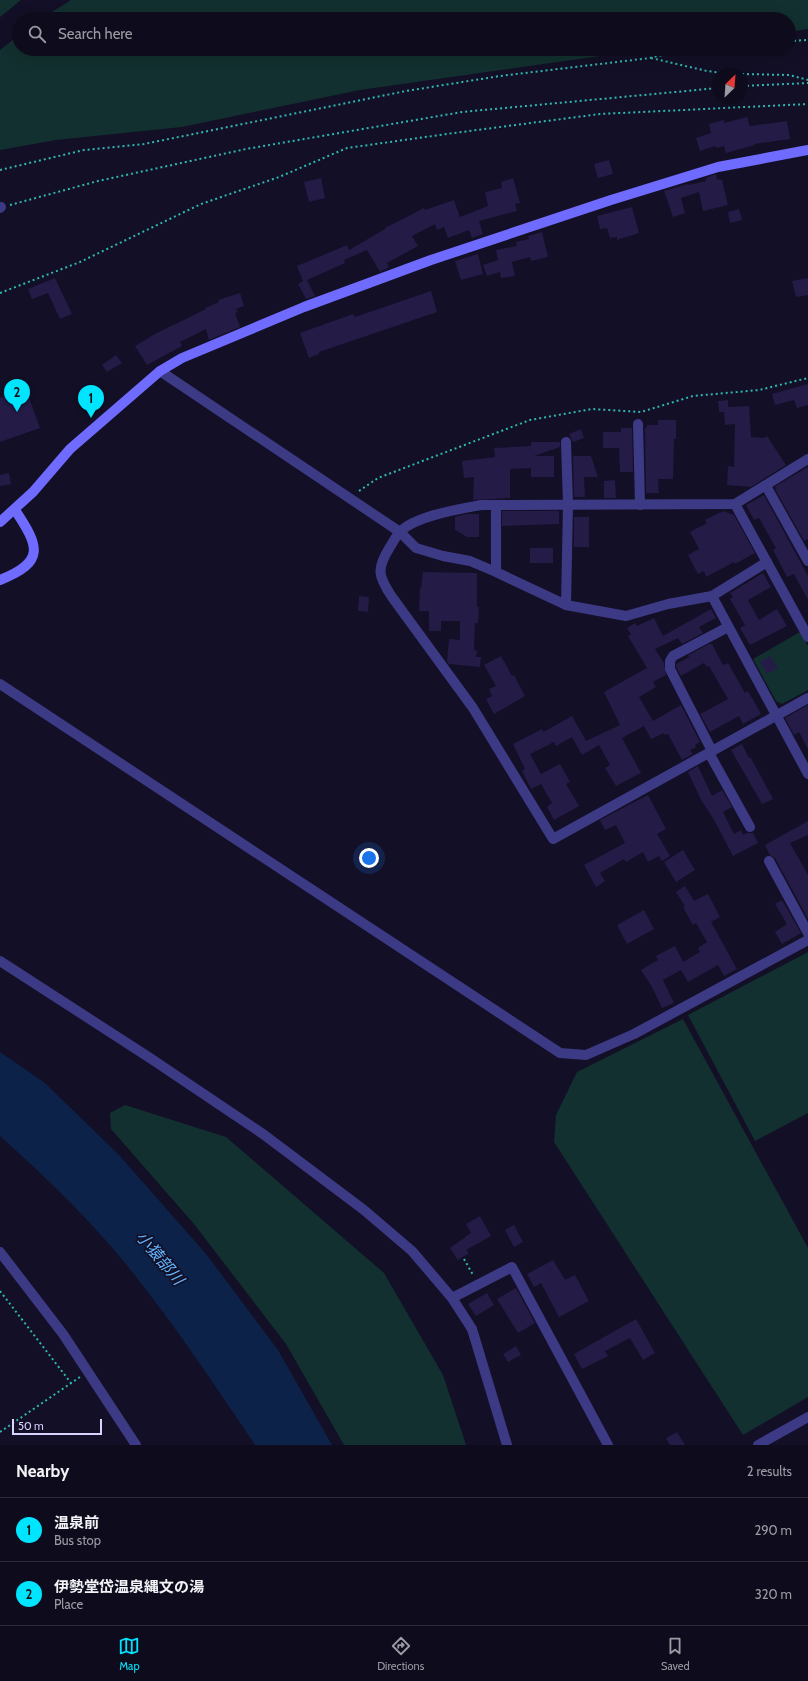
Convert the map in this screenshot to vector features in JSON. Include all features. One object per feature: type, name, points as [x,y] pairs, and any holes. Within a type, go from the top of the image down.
[{"type":"street","points":[[0,522],[15,510],[33,492],[70,449],[160,371],[182,358],[304,307],[430,260],[611,200],[718,167],[808,150]]},
{"type":"street","points":[[160,371],[400,532],[416,548],[443,556],[470,561],[566,605],[626,616],[668,604],[712,596],[767,562]]},
{"type":"street","points":[[638,424],[640,505]]},
{"type":"street","points":[[566,442],[568,504],[566,605]]},
{"type":"street","points":[[808,459],[735,504],[481,505],[460,509],[413,522],[400,532],[382,560],[381,581],[473,708],[553,839],[808,698]]},
{"type":"street","points":[[766,486],[808,561]]},
{"type":"street","points":[[735,504],[808,637]]},
{"type":"street","points":[[496,505],[496,572]]},
{"type":"street","points":[[0,580],[17,574],[30,564],[35,550],[28,530],[15,510]]},
{"type":"street","points":[[712,596],[808,774]]},
{"type":"street","points":[[728,627],[673,656],[670,661],[670,669],[750,827]]},
{"type":"street","points":[[0,684],[560,1053],[586,1056],[634,1034],[808,940]]},
{"type":"street","points":[[769,861],[808,933]]},
{"type":"street","points":[[0,961],[150,1058],[263,1134],[364,1210],[412,1251],[452,1298],[472,1329],[490,1384],[507,1445]]},
{"type":"street","points":[[0,1252],[63,1334],[136,1445]]},
{"type":"street","points":[[452,1298],[512,1267],[608,1445]]},
{"type":"street","points":[[758,1445],[808,1417]]},
{"type":"path","points":[[796,41],[808,40]]},
{"type":"path","points":[[0,170],[84,150],[144,144],[406,91],[500,76],[658,56]]},
{"type":"path","points":[[650,58],[712,72]]},
{"type":"path","points":[[748,74],[789,75],[808,81]]},
{"type":"path","points":[[748,86],[808,81]]},
{"type":"path","points":[[0,208],[98,181],[246,149],[462,112],[712,89]]},
{"type":"path","points":[[0,293],[80,262],[201,204],[279,177],[347,148],[454,132],[600,114],[808,104]]},
{"type":"path","points":[[352,501],[359,491],[378,478],[530,420],[592,409],[641,412],[693,396],[758,390],[808,378]]},
{"type":"path","points":[[464,1259],[478,1284]]},
{"type":"path","points":[[0,1291],[70,1383]]},
{"type":"path","points":[[0,1432],[88,1371]]},
{"type":"green space","points":[[0,0],[21,0],[0,17]]},
{"type":"green space","points":[[71,0],[808,0],[808,29],[796,31],[796,12],[52,12]]},
{"type":"green space","points":[[12,41],[12,56],[600,56],[360,90],[182,127],[56,140],[0,150],[0,50]]},
{"type":"green space","points":[[800,632],[808,646],[808,690],[782,704],[776,701],[753,659]]},
{"type":"green space","points":[[808,952],[808,1113],[755,1141],[688,1015]]},
{"type":"green space","points":[[683,1019],[808,1248],[808,1397],[743,1435],[554,1142],[556,1115],[577,1072]]},
{"type":"green space","points":[[125,1105],[226,1137],[384,1273],[443,1375],[466,1445],[344,1445],[286,1344],[194,1224],[111,1129],[110,1113]]},
{"type":"water","name":"小猿部川","points":[[0,1052],[45,1083],[119,1155],[207,1255],[278,1350],[332,1445],[255,1445],[185,1342],[124,1262],[91,1224],[37,1170],[0,1136]]},
{"type":"building","points":[[747,117],[750,126],[787,121],[790,139],[754,144],[755,145],[726,153],[724,146],[716,148],[715,146],[700,151],[696,138],[711,133],[709,124],[724,120],[724,123]]},
{"type":"building","points":[[609,160],[613,174],[598,178],[594,164]]},
{"type":"building","points":[[716,174],[717,179],[722,180],[728,205],[703,211],[699,192],[681,198],[685,213],[673,217],[664,191],[688,184],[706,181],[706,178]]},
{"type":"building","points":[[321,178],[325,198],[309,202],[304,182]]},
{"type":"building","points":[[513,178],[520,203],[515,204],[517,211],[479,221],[483,234],[472,238],[469,230],[448,238],[444,227],[437,230],[435,224],[412,236],[418,246],[387,263],[389,267],[380,272],[367,250],[344,260],[345,263],[307,280],[315,296],[306,299],[298,284],[303,281],[297,266],[347,245],[349,250],[385,228],[424,208],[425,210],[454,200],[460,217],[488,206],[485,192],[502,188],[501,182]]},
{"type":"building","points":[[632,207],[639,233],[617,240],[617,237],[610,238],[607,228],[600,229],[597,216]]},
{"type":"building","points":[[739,209],[742,220],[730,223],[728,212]]},
{"type":"building","points":[[542,232],[548,257],[531,261],[530,257],[512,262],[515,276],[501,278],[500,272],[487,276],[483,265],[498,260],[496,250],[517,246],[516,242],[529,239],[528,236]]},
{"type":"building","points":[[478,254],[483,274],[461,280],[455,261]]},
{"type":"building","points":[[55,278],[72,314],[60,319],[48,293],[32,299],[28,289]]},
{"type":"building","points":[[808,278],[808,295],[796,297],[792,281]]},
{"type":"building","points":[[431,291],[437,312],[319,352],[319,354],[309,358],[300,333],[353,314],[355,317]]},
{"type":"building","points":[[240,293],[244,306],[236,309],[238,312],[235,313],[240,327],[209,340],[206,329],[180,342],[182,346],[147,365],[135,346],[155,334],[219,302],[218,300]]},
{"type":"building","points":[[116,355],[122,363],[107,372],[102,365]]},
{"type":"building","points":[[808,384],[808,405],[797,408],[794,400],[775,405],[772,394]]},
{"type":"building","points":[[26,389],[40,428],[0,442],[0,398]]},
{"type":"building","points":[[728,400],[728,407],[749,406],[751,437],[764,438],[767,436],[786,465],[751,487],[727,485],[728,466],[734,467],[735,424],[725,425],[724,412],[719,412],[718,401]]},
{"type":"building","points":[[658,420],[676,420],[673,479],[658,479],[659,493],[646,493],[645,428],[647,428],[647,425],[658,425]]},
{"type":"building","points":[[621,428],[632,428],[633,472],[620,472],[619,448],[603,448],[603,432],[621,432]]},
{"type":"building","points":[[581,429],[584,438],[573,442],[569,434]]},
{"type":"building","points":[[531,442],[560,442],[560,447],[534,456],[554,456],[554,477],[531,477],[531,468],[510,469],[510,498],[473,500],[474,477],[464,478],[462,461],[495,457],[494,448],[531,446]]},
{"type":"building","points":[[573,456],[591,456],[598,477],[584,477],[585,497],[574,497]]},
{"type":"building","points":[[808,467],[808,539],[804,541],[775,489],[777,488],[774,487]]},
{"type":"building","points":[[9,473],[11,484],[0,486],[0,475]]},
{"type":"building","points":[[615,480],[616,498],[604,498],[604,481]]},
{"type":"building","points":[[764,495],[808,576],[808,600],[794,574],[787,577],[773,550],[776,548],[759,518],[754,520],[746,505]]},
{"type":"building","points":[[502,511],[559,511],[559,524],[502,526]]},
{"type":"building","points":[[723,511],[734,515],[755,553],[706,577],[704,571],[698,574],[688,555],[699,549],[690,532],[707,523],[705,520]]},
{"type":"building","points":[[466,514],[479,514],[479,537],[467,537],[455,530],[455,517]]},
{"type":"building","points":[[574,517],[589,517],[589,547],[574,547]]},
{"type":"building","points":[[530,548],[553,548],[553,563],[530,563]]},
{"type":"building","points":[[423,572],[477,573],[477,607],[479,607],[478,623],[475,623],[474,650],[477,651],[476,657],[481,657],[480,667],[449,664],[447,661],[449,639],[460,640],[460,621],[441,621],[441,631],[429,631],[429,611],[419,611],[420,588]]},
{"type":"building","points":[[763,573],[771,587],[748,600],[759,620],[777,609],[787,626],[750,645],[740,628],[745,625],[730,599],[733,597],[730,593]]},
{"type":"building","points":[[359,596],[369,597],[368,612],[358,611]]},
{"type":"building","points":[[711,609],[716,618],[699,627],[703,633],[682,644],[678,638],[655,649],[664,663],[666,675],[653,682],[656,687],[639,697],[653,721],[681,705],[700,742],[695,745],[696,747],[690,750],[693,754],[682,760],[668,734],[665,735],[664,733],[651,739],[644,726],[622,738],[641,773],[616,786],[605,768],[610,765],[599,745],[582,755],[572,737],[556,746],[554,742],[530,754],[541,774],[560,764],[570,782],[566,784],[579,806],[554,820],[547,807],[552,803],[541,784],[531,789],[522,771],[525,769],[513,744],[542,729],[543,732],[572,716],[586,741],[620,725],[604,692],[647,668],[628,636],[631,634],[627,628],[635,623],[637,626],[654,618],[663,636]]},
{"type":"building","points":[[709,644],[712,644],[723,665],[728,663],[745,693],[748,691],[761,714],[743,724],[739,716],[710,732],[700,714],[728,699],[709,666],[707,667],[704,663],[681,676],[676,667],[676,664],[689,657],[688,655]]},
{"type":"building","points":[[501,656],[512,676],[514,675],[525,696],[494,714],[486,699],[492,696],[489,689],[496,686],[484,665]]},
{"type":"building","points":[[770,656],[778,668],[767,674],[760,662]]},
{"type":"building","points":[[808,705],[808,749],[799,732],[794,735],[785,718]]},
{"type":"building","points":[[742,744],[773,799],[762,804],[731,750]]},
{"type":"building","points":[[698,766],[712,796],[722,790],[732,807],[723,812],[734,834],[741,830],[743,835],[753,833],[758,843],[733,856],[713,818],[701,800],[688,772]]},
{"type":"building","points":[[648,795],[666,829],[657,834],[670,856],[662,861],[659,856],[648,862],[643,852],[626,862],[624,859],[600,873],[605,881],[596,887],[584,865],[625,843],[616,825],[605,830],[600,820]]},
{"type":"building","points":[[808,821],[808,835],[790,843],[808,875],[808,919],[775,858],[770,855],[765,845]]},
{"type":"building","points":[[683,850],[695,870],[676,882],[664,862]]},
{"type":"building","points":[[685,886],[694,901],[708,894],[720,917],[711,922],[737,969],[724,976],[718,965],[688,982],[681,970],[663,980],[674,1003],[662,1008],[652,987],[641,970],[658,960],[656,956],[675,946],[683,962],[700,952],[698,948],[707,942],[696,923],[693,925],[683,907],[685,906],[676,892]]},
{"type":"building","points":[[782,900],[801,933],[782,944],[775,932],[787,924],[775,904]]},
{"type":"building","points":[[644,910],[654,929],[627,944],[617,925]]},
{"type":"building","points":[[480,1216],[491,1236],[466,1250],[469,1253],[458,1260],[450,1248],[471,1233],[466,1224]]},
{"type":"building","points":[[514,1225],[523,1242],[514,1247],[505,1230]]},
{"type":"building","points":[[553,1260],[565,1280],[575,1275],[589,1301],[559,1317],[541,1283],[534,1287],[527,1274]]},
{"type":"building","points":[[516,1288],[535,1323],[518,1333],[497,1299]]},
{"type":"building","points":[[487,1293],[494,1305],[476,1316],[468,1304]]},
{"type":"building","points":[[636,1319],[655,1353],[643,1360],[630,1338],[605,1351],[608,1356],[582,1369],[574,1354]]},
{"type":"building","points":[[516,1346],[521,1355],[508,1362],[503,1354]]},
{"type":"building","points":[[677,1432],[685,1445],[670,1445],[666,1438]]},
{"type":"place","name":"伊勢堂岱温泉縄文の湯","points":[[17,412]]},
{"type":"place","name":"温泉前","points":[[91,418]]}]
